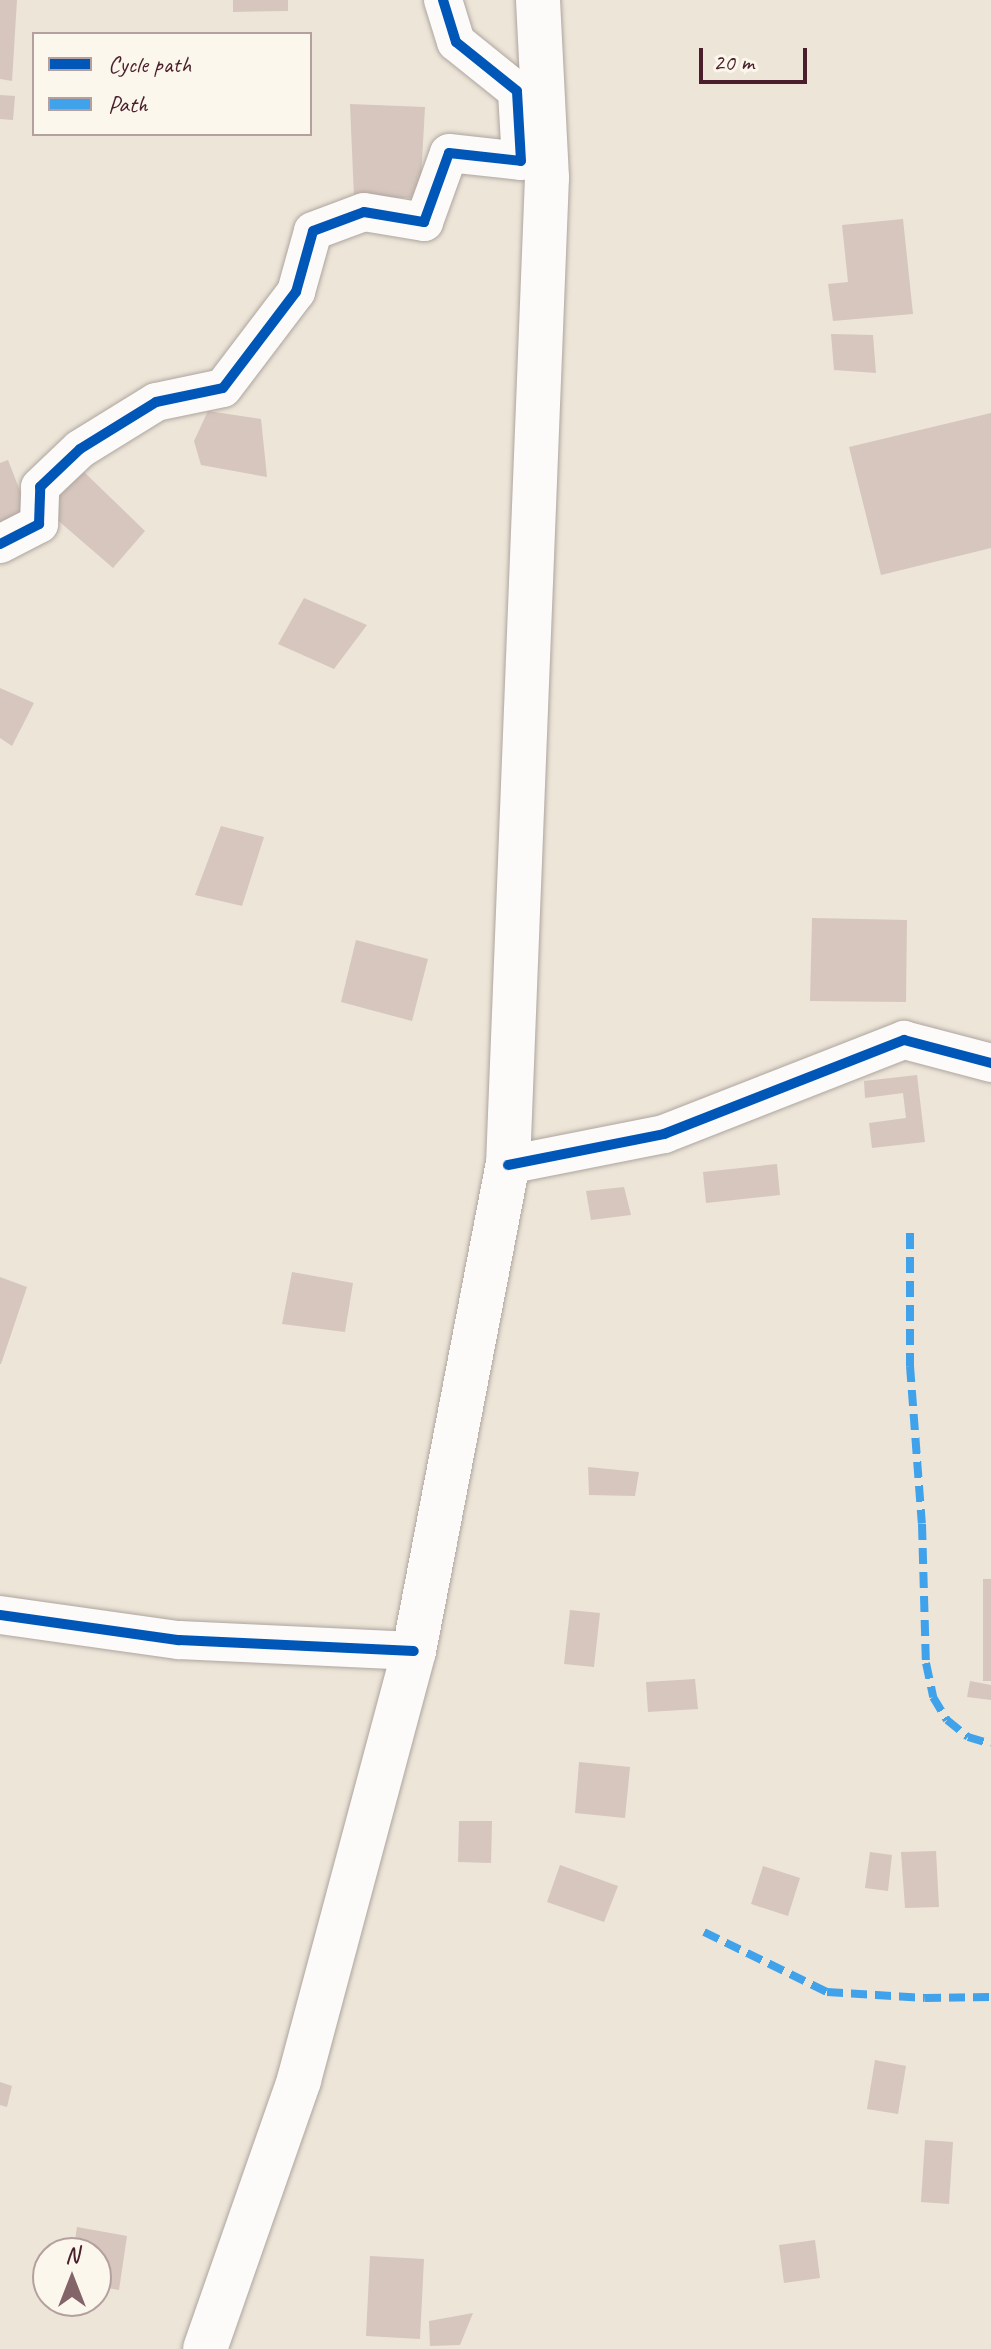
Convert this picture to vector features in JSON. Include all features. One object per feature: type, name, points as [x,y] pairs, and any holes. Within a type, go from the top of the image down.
[{"type":"main road","points":[[205,2349],[299,2080],[414,1651],[508,1165],[547,178],[538,0]]},
{"type":"street","points":[[0,544],[39,524],[40,487],[80,449],[156,402],[223,388],[296,292],[313,231],[364,212],[424,222],[449,153],[521,161],[517,91],[456,42],[443,0]]},
{"type":"street","points":[[508,1165],[664,1134],[904,1040],[991,1063]]},
{"type":"street","points":[[0,1615],[179,1640],[414,1651]]},
{"type":"building","points":[[0,0],[17,0],[12,81],[0,79]]},
{"type":"building","points":[[233,0],[288,0],[288,11],[233,12]]},
{"type":"building","points":[[0,95],[15,96],[13,120],[0,119]]},
{"type":"building","points":[[350,104],[425,107],[420,198],[354,197]]},
{"type":"building","points":[[903,219],[913,314],[833,321],[828,284],[848,282],[842,225]]},
{"type":"building","points":[[831,334],[873,335],[876,373],[834,370]]},
{"type":"building","points":[[208,411],[261,419],[267,477],[201,465],[194,441]]},
{"type":"building","points":[[991,413],[991,548],[881,575],[849,447]]},
{"type":"building","points":[[8,460],[29,514],[0,525],[0,463]]},
{"type":"building","points":[[82,470],[145,531],[113,568],[47,511]]},
{"type":"building","points":[[304,598],[367,625],[334,669],[278,644]]},
{"type":"building","points":[[0,688],[34,703],[12,746],[0,738]]},
{"type":"building","points":[[221,826],[264,837],[242,906],[195,895]]},
{"type":"building","points":[[812,918],[907,920],[906,1002],[810,1001]]},
{"type":"building","points":[[356,940],[428,959],[412,1021],[341,1002]]},
{"type":"building","points":[[917,1075],[925,1142],[872,1148],[869,1123],[906,1118],[903,1093],[865,1098],[864,1081]]},
{"type":"building","points":[[777,1164],[780,1195],[706,1203],[703,1172]]},
{"type":"building","points":[[624,1187],[631,1215],[591,1220],[586,1191]]},
{"type":"building","points":[[292,1272],[353,1283],[345,1332],[282,1324]]},
{"type":"building","points":[[0,1277],[27,1287],[1,1364],[0,1364]]},
{"type":"building","points":[[588,1467],[639,1472],[635,1496],[589,1495]]},
{"type":"building","points":[[983,1579],[991,1579],[991,1681],[983,1681]]},
{"type":"building","points":[[570,1610],[600,1613],[594,1667],[564,1664]]},
{"type":"building","points":[[695,1679],[698,1709],[648,1712],[646,1682]]},
{"type":"building","points":[[970,1681],[991,1685],[991,1700],[967,1697]]},
{"type":"building","points":[[579,1762],[630,1767],[625,1818],[575,1813]]},
{"type":"building","points":[[459,1821],[492,1821],[491,1863],[458,1862]]},
{"type":"building","points":[[936,1851],[939,1907],[905,1908],[901,1852]]},
{"type":"building","points":[[870,1852],[892,1855],[888,1891],[865,1888]]},
{"type":"building","points":[[560,1865],[618,1886],[604,1922],[547,1902]]},
{"type":"building","points":[[763,1866],[800,1878],[788,1916],[751,1904]]},
{"type":"building","points":[[875,2060],[906,2066],[898,2114],[867,2109]]},
{"type":"building","points":[[0,2082],[12,2086],[7,2107],[0,2105]]},
{"type":"building","points":[[925,2140],[953,2142],[949,2204],[921,2202]]},
{"type":"building","points":[[77,2227],[127,2236],[119,2290],[112,2289],[112,2237],[75,2237]]},
{"type":"building","points":[[815,2240],[820,2278],[784,2283],[779,2245]]},
{"type":"building","points":[[370,2256],[424,2259],[420,2339],[366,2336]]},
{"type":"building","points":[[473,2313],[460,2345],[430,2346],[429,2321]]},
{"type":"marked path","points":[[910,1233],[910,1366],[922,1524],[926,1663],[933,1697],[947,1720],[968,1737],[991,1744]]},
{"type":"marked path","points":[[704,1932],[827,1992],[925,1998],[991,1997]]},
{"type":"cycle path","points":[[0,544],[39,524],[40,487],[80,449],[156,402],[223,388],[296,292],[313,231],[364,212],[424,222],[449,153],[521,161],[517,91],[456,42],[443,0]]},
{"type":"cycle path","points":[[508,1165],[664,1134],[904,1040],[991,1063]]},
{"type":"cycle path","points":[[0,1615],[179,1640],[414,1651]]}]
